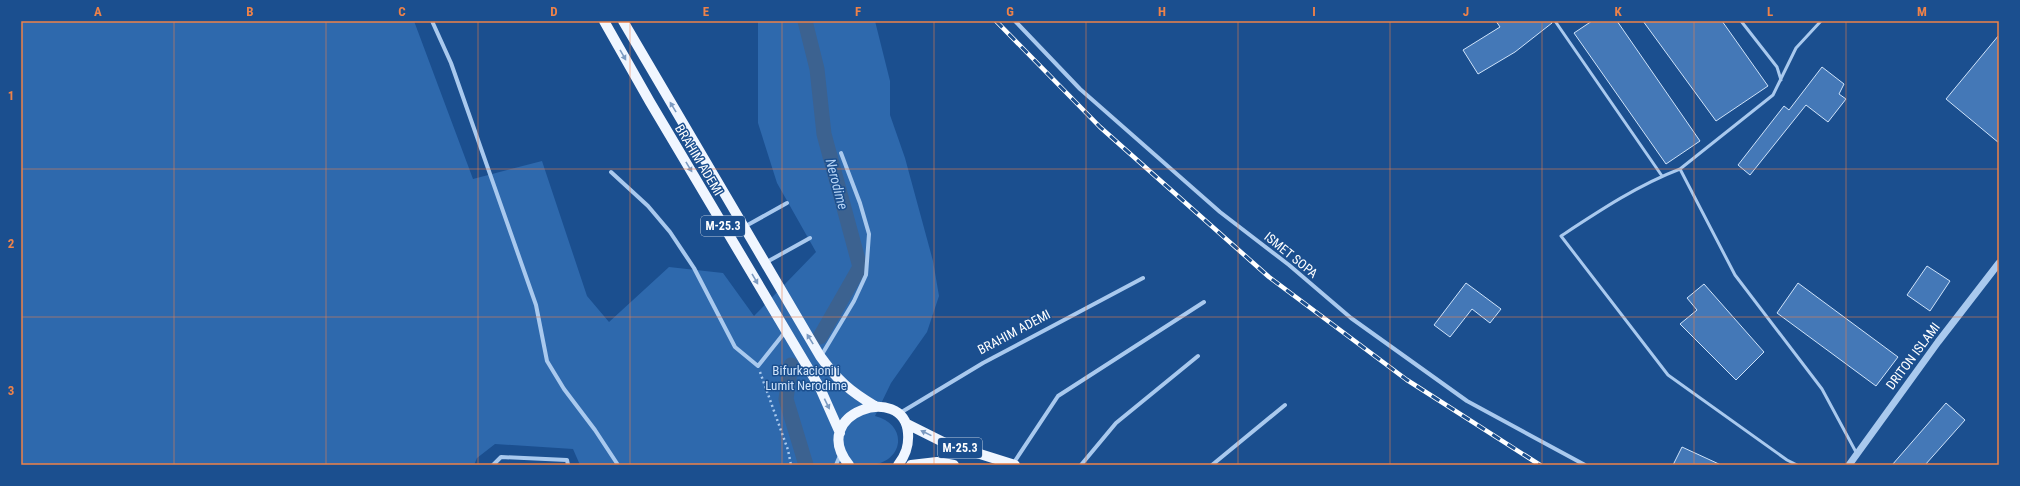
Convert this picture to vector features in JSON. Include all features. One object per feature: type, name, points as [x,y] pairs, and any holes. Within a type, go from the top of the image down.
[{"type":"main road","name":"BRAHIM ADEMI","points":[[604,21],[785,332],[820,388],[840,433],[841,452],[849,465]]},
{"type":"main road","name":"BRAHIM ADEMI","points":[[623,21],[820,356],[840,381],[852,392],[875,406],[899,414]]},
{"type":"main road","points":[[840,433],[843,424],[857,410],[875,406]]},
{"type":"main road","name":"M-25.3","points":[[899,414],[907,424],[945,443],[1014,465]]},
{"type":"main road","points":[[898,465],[907,449],[907,424]]},
{"type":"main road","name":"M-25.3","points":[[911,465],[937,462],[954,465]]},
{"type":"street","points":[[432,21],[451,63],[536,305],[547,361],[564,389],[595,430],[618,465]]},
{"type":"street","name":"ISMET SOPA","points":[[1015,21],[1086,94],[1220,212],[1289,265],[1351,318],[1467,401],[1585,465]]},
{"type":"street","points":[[820,356],[854,301],[866,275],[869,234],[860,203],[840,153]]},
{"type":"street","points":[[611,172],[648,206],[670,232],[694,268],[735,348],[758,366],[785,332]]},
{"type":"street","points":[[744,228],[787,203]]},
{"type":"street","points":[[764,263],[810,238]]},
{"type":"street","name":"DRITON ISLAMI","points":[[1849,465],[1938,342],[1999,263]]},
{"type":"street","name":"BRAHIM ADEMI","points":[[899,414],[983,363],[1143,278]]},
{"type":"street","points":[[1014,465],[1058,396],[1204,302]]},
{"type":"street","points":[[1081,465],[1116,423],[1198,356]]},
{"type":"street","points":[[1212,465],[1285,405]]},
{"type":"street","points":[[836,465],[841,452]]},
{"type":"street","points":[[493,465],[501,456],[567,460],[568,465]]},
{"type":"lane","points":[[1555,21],[1662,176]]},
{"type":"lane","points":[[1741,21],[1777,67],[1781,80]]},
{"type":"lane","points":[[1797,465],[1786,460],[1668,375],[1561,236],[1608,205],[1680,168],[1773,95],[1796,48],[1821,21]]},
{"type":"lane","points":[[1680,168],[1735,275],[1822,389],[1857,454]]},
{"type":"path","points":[[758,366],[788,450],[791,465]]},
{"type":"green space","name":"Bifurkacioni i Lumit Nerodime","points":[[21,21],[414,21],[473,179],[542,161],[587,296],[609,322],[669,267],[723,273],[754,316],[816,252],[777,183],[758,123],[758,21],[875,21],[890,81],[890,115],[905,158],[933,261],[939,296],[927,332],[891,383],[875,416],[886,420],[893,427],[897,434],[898,442],[896,450],[890,457],[882,462],[870,465],[580,465],[573,449],[495,444],[477,458],[474,465],[21,465]]},
{"type":"building","points":[[1496,21],[1552,21],[1552,23],[1515,52],[1478,74],[1463,50],[1500,27]]},
{"type":"building","points":[[1592,21],[1617,21],[1700,141],[1666,164],[1574,33]]},
{"type":"building","points":[[1643,21],[1722,21],[1768,86],[1716,121]]},
{"type":"building","points":[[1999,35],[1999,143],[1946,99]]},
{"type":"building","points":[[1822,67],[1844,84],[1839,94],[1846,99],[1828,122],[1806,105],[1750,175],[1738,165],[1784,106],[1789,110]]},
{"type":"building","points":[[1927,266],[1950,281],[1930,311],[1907,295]]},
{"type":"building","points":[[1466,283],[1501,309],[1490,323],[1472,309],[1450,337],[1434,325]]},
{"type":"building","points":[[1798,283],[1898,357],[1876,386],[1777,313]]},
{"type":"building","points":[[1704,284],[1764,352],[1736,380],[1680,324],[1697,310],[1687,298]]},
{"type":"building","points":[[1946,403],[1965,420],[1925,465],[1892,465]]},
{"type":"building","points":[[1682,447],[1721,465],[1673,465]]},
{"type":"waterway","name":"Nerodime","points":[[805,21],[817,69],[824,134],[860,267],[820,337]]},
{"type":"waterway","name":"Nerodime","points":[[791,365],[786,399],[806,465]]},
{"type":"railway","points":[[996,21],[1100,127],[1269,277],[1407,380],[1540,465]]}]
